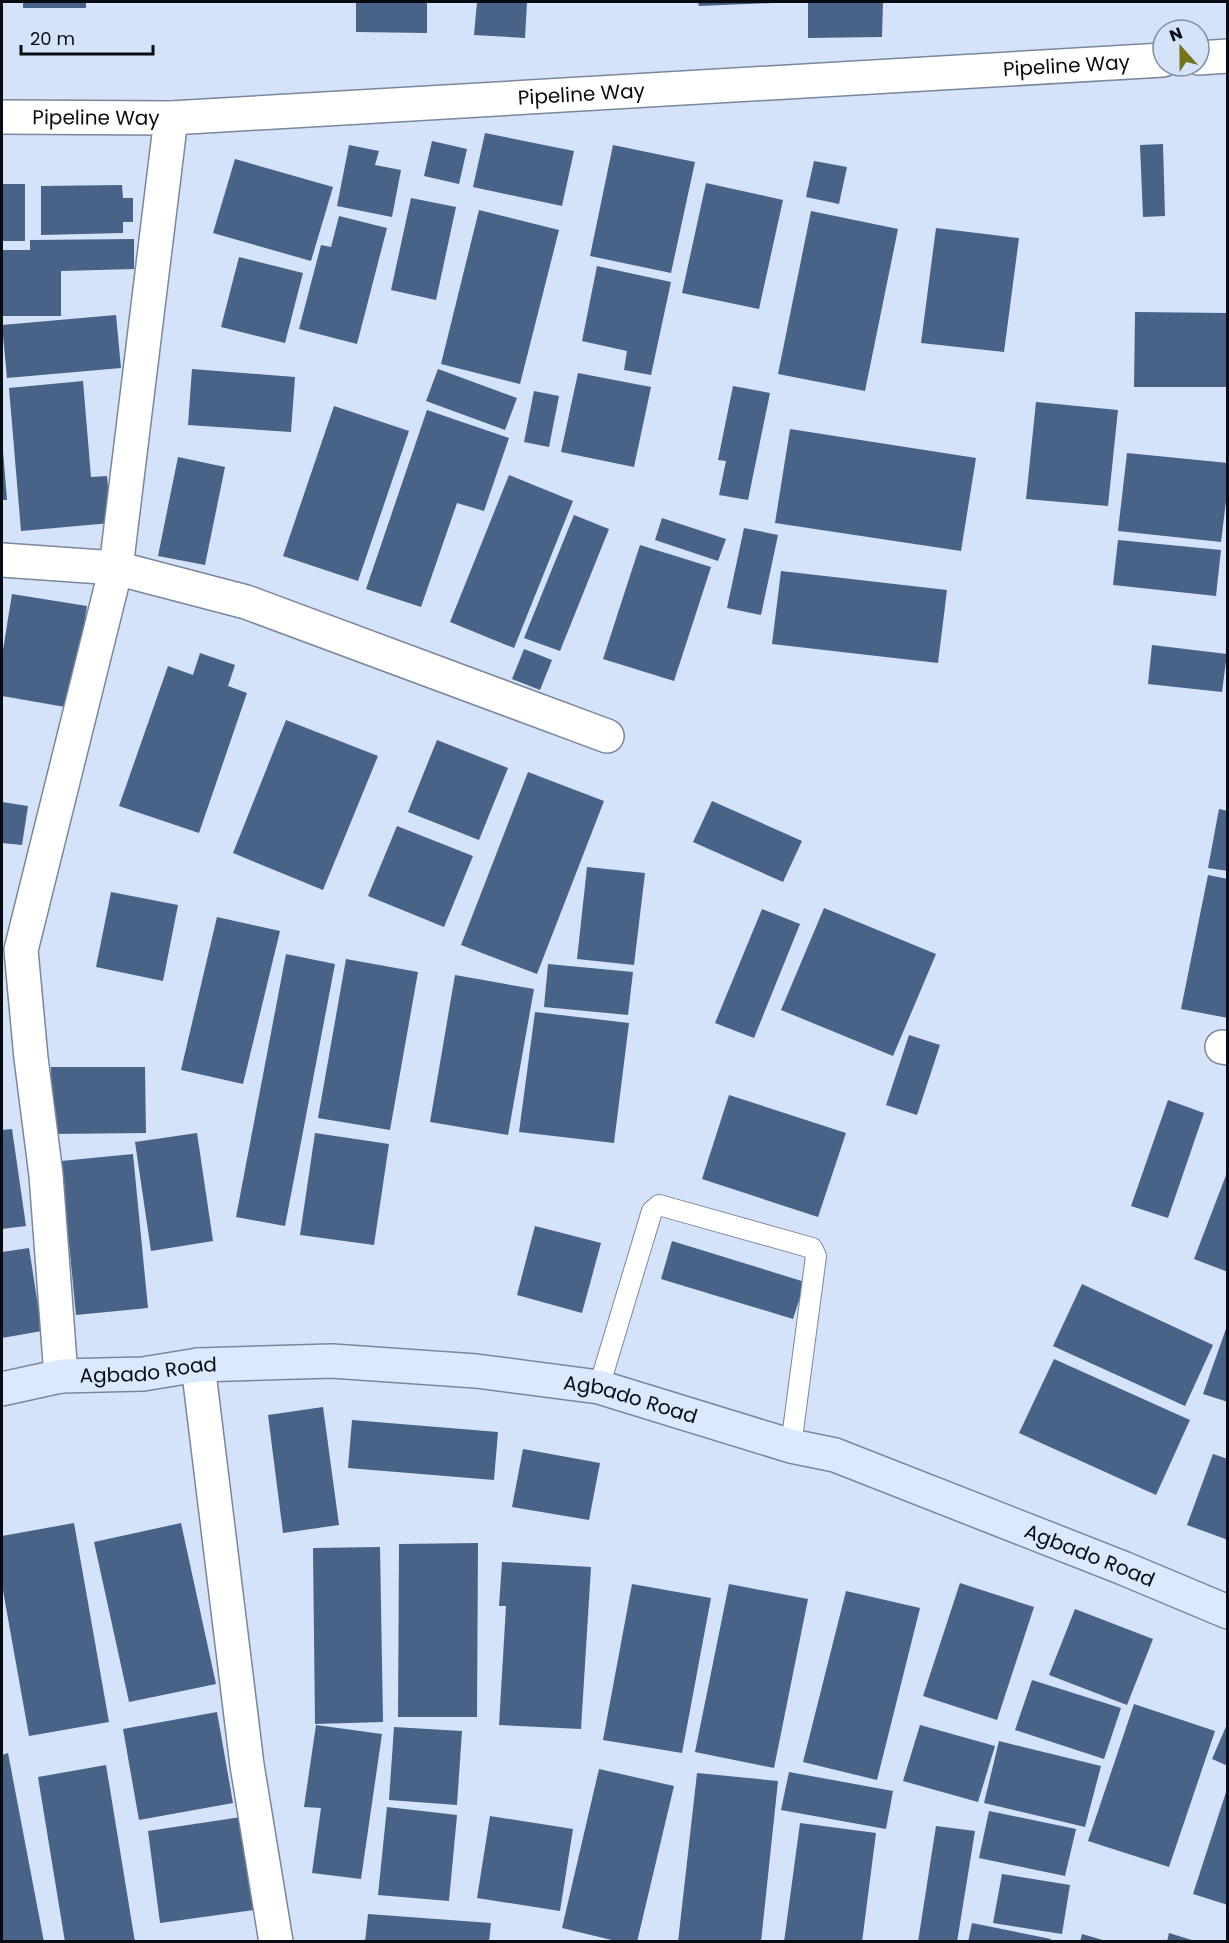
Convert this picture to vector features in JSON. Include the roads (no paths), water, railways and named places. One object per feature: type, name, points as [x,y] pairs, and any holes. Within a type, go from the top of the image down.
[{"type":"main road","name":"Agbado Road","points":[[2,1389],[61,1376],[143,1374],[198,1365],[332,1361],[476,1371],[599,1387],[791,1446],[835,1455],[1123,1568],[1227,1612]]},
{"type":"street","points":[[1211,57],[1227,56]]},
{"type":"street","name":"Pipeline Way","points":[[2,117],[171,118],[1151,61]]},
{"type":"street","points":[[61,1376],[46,1175],[31,1058],[11,950],[116,568],[171,118]]},
{"type":"street","points":[[2,560],[116,568],[246,602],[607,736]]},
{"type":"street","points":[[198,1365],[247,1765],[276,1941]]},
{"type":"lane","points":[[599,1387],[651,1210],[654,1208],[659,1205],[812,1248],[816,1256],[791,1446]]}]
